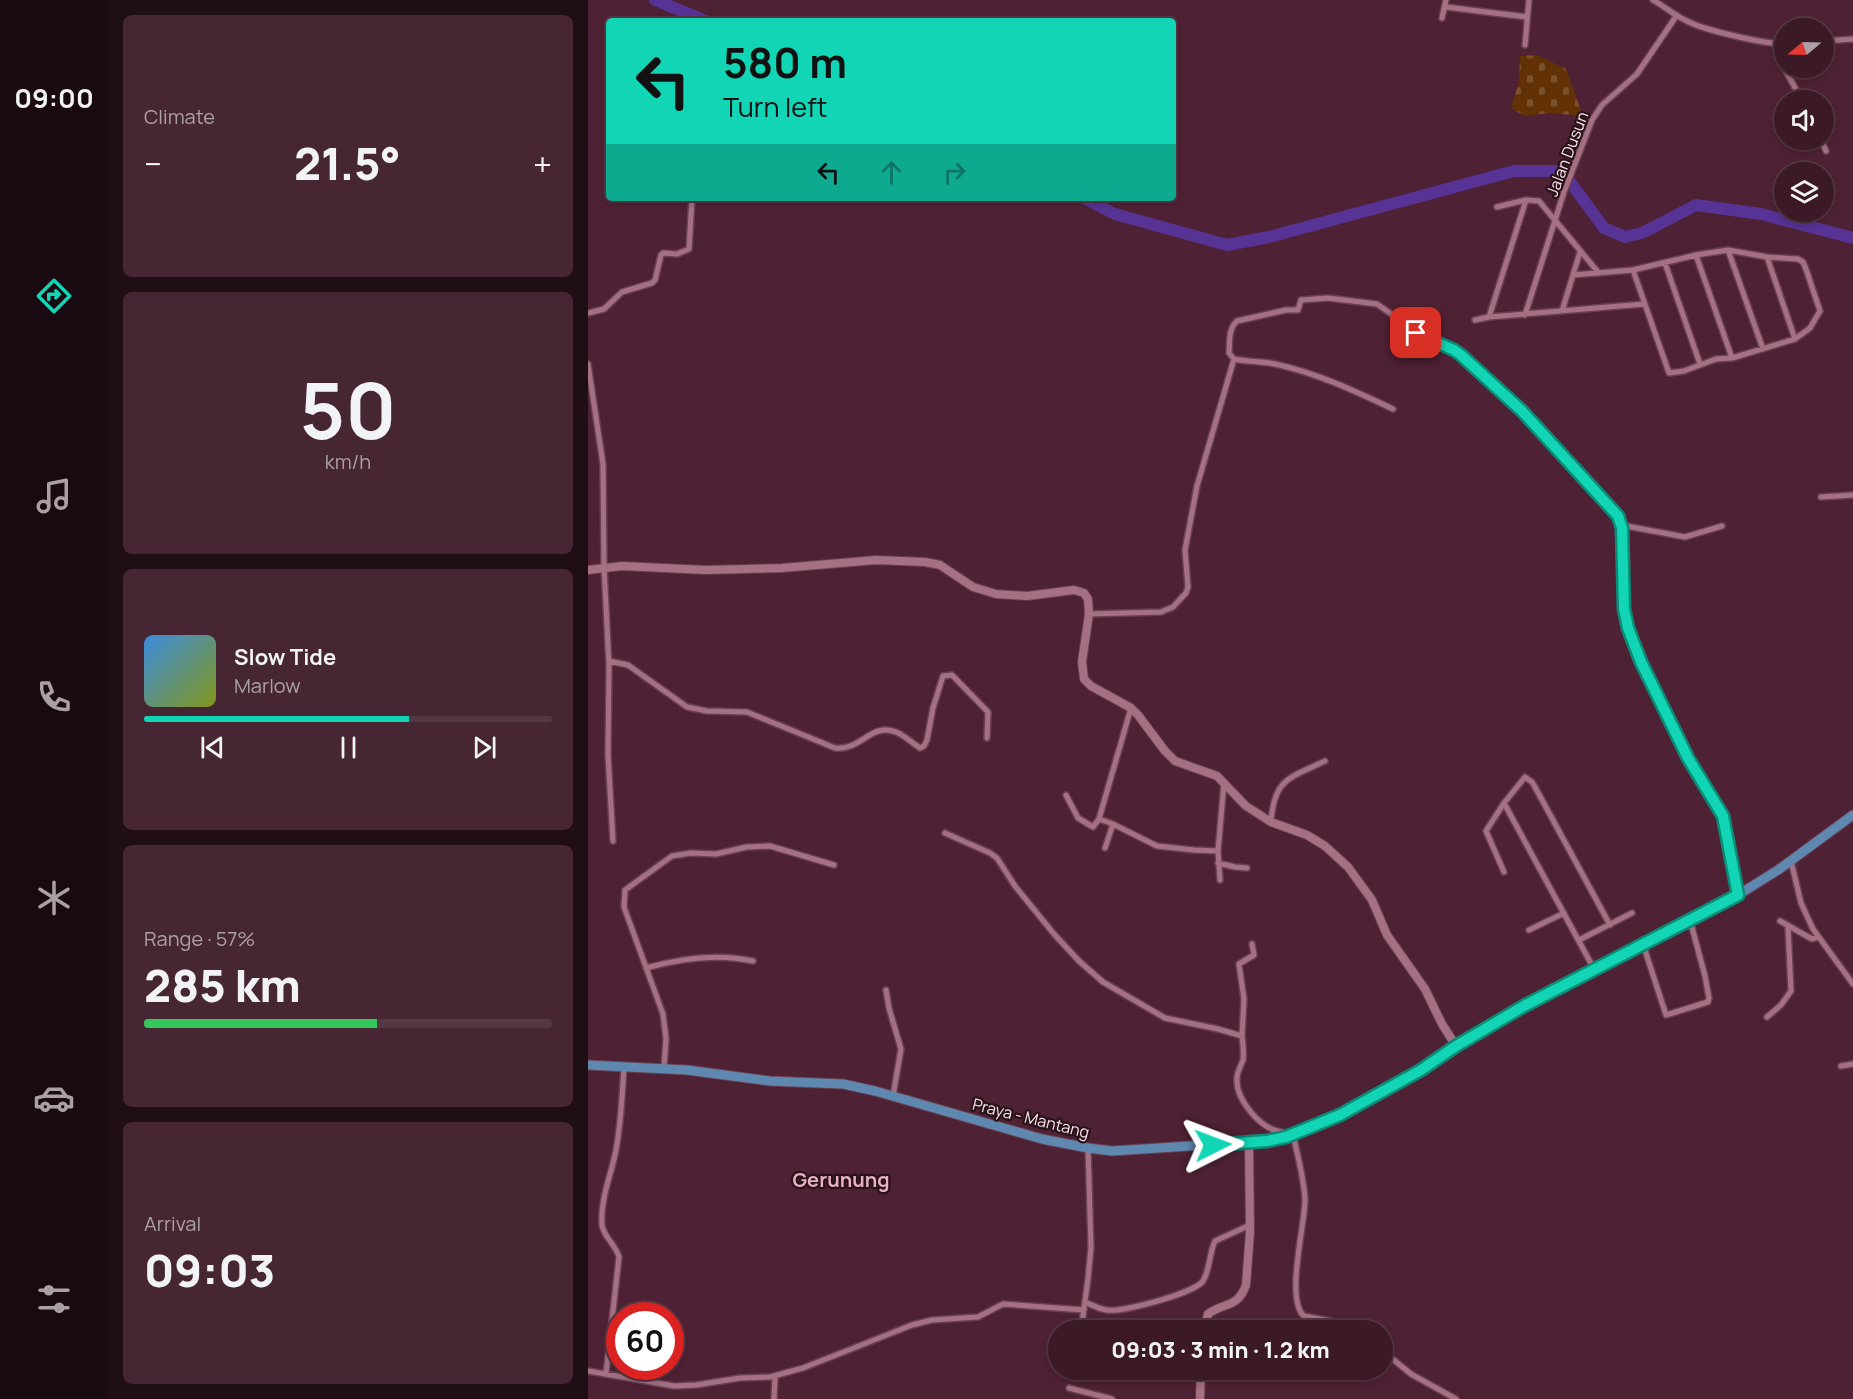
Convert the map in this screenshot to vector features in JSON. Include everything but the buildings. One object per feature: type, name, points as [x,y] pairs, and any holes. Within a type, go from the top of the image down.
[{"type":"main road","name":"Praya - Mantang","points":[[588,1065],[664,1068],[770,1081],[843,1084],[1042,1139],[1113,1151],[1249,1143],[1290,1136],[1353,1108],[1421,1070],[1456,1046],[1524,1006],[1738,895],[1791,861],[1853,815]]},
{"type":"street","points":[[1525,45],[1529,0]]},
{"type":"street","points":[[1653,0],[1686,21],[1774,42]]},
{"type":"street","points":[[1442,18],[1446,3],[1527,16]]},
{"type":"street","name":"Jalan Dusun","points":[[1525,315],[1564,192],[1596,112],[1637,74],[1677,15]]},
{"type":"street","points":[[1834,40],[1853,39]]},
{"type":"street","points":[[1489,317],[1526,200]]},
{"type":"street","points":[[1497,207],[1526,200],[1539,201],[1598,272]]},
{"type":"street","points":[[588,313],[604,309],[622,292],[652,283],[663,253],[677,254],[689,249],[692,201]]},
{"type":"street","points":[[1572,275],[1633,270],[1728,250],[1767,258],[1798,259],[1803,262],[1806,269],[1820,311],[1810,328],[1795,339],[1732,358],[1716,359],[1684,371],[1669,373],[1633,270]]},
{"type":"street","points":[[1728,250],[1763,349]]},
{"type":"street","points":[[1562,311],[1580,252]]},
{"type":"street","points":[[1696,255],[1732,358]]},
{"type":"street","points":[[1767,258],[1795,339]]},
{"type":"street","points":[[1665,263],[1700,364]]},
{"type":"street","points":[[1393,409],[1347,387],[1305,373],[1269,363],[1234,359],[1229,353],[1231,329],[1237,321],[1286,310],[1298,310],[1301,300],[1328,298],[1377,304],[1402,319],[1416,333],[1454,350],[1469,363],[1522,411],[1586,483],[1614,510],[1621,525],[1624,609],[1628,628],[1641,662],[1688,758],[1723,816],[1738,895]]},
{"type":"street","points":[[1475,320],[1644,304]]},
{"type":"street","points":[[1089,614],[1161,612],[1173,607],[1186,593],[1188,587],[1185,550],[1197,486],[1234,359]]},
{"type":"street","points":[[588,364],[603,464],[604,566],[609,661],[608,755],[613,842]]},
{"type":"street","points":[[1821,497],[1853,495]]},
{"type":"street","points":[[1621,525],[1685,537],[1722,526]]},
{"type":"street","points":[[588,570],[604,566],[706,570],[876,560],[925,562],[940,565],[973,587],[996,594],[1028,596],[1080,591],[1088,599],[1089,614],[1082,662],[1084,679],[1091,686],[1131,708],[1171,757],[1185,766],[1212,774],[1224,782],[1246,806],[1271,822],[1325,846],[1348,867],[1372,900],[1387,935],[1425,989],[1456,1046]]},
{"type":"street","points":[[609,661],[628,665],[687,707],[707,711],[747,712],[835,748],[845,749],[854,746],[871,732],[880,730],[898,732],[920,748],[924,746],[943,676],[952,675],[988,712],[987,738]]},
{"type":"street","points":[[1066,795],[1080,820],[1093,827],[1099,819],[1131,708]]},
{"type":"street","points":[[1271,822],[1273,800],[1285,782],[1325,761]]},
{"type":"street","points":[[1504,872],[1486,831],[1504,803],[1525,777],[1532,782],[1610,925]]},
{"type":"street","points":[[1220,880],[1218,851],[1224,782]]},
{"type":"street","points":[[1504,803],[1594,969]]},
{"type":"street","points":[[1099,819],[1159,846],[1218,851]]},
{"type":"street","points":[[1105,848],[1113,824]]},
{"type":"street","points":[[945,833],[997,858],[1015,886],[1054,934],[1102,982],[1165,1018],[1242,1036]]},
{"type":"street","points":[[664,1068],[666,1028],[655,990],[626,914],[624,894],[631,886],[672,856],[691,853],[716,854],[765,845],[834,865]]},
{"type":"street","points":[[1791,861],[1801,903],[1818,937],[1853,984]]},
{"type":"street","points":[[1218,863],[1247,868]]},
{"type":"street","points":[[1529,930],[1564,913]]},
{"type":"street","points":[[1579,940],[1632,913]]},
{"type":"street","points":[[1642,943],[1666,1015],[1708,1002],[1705,976],[1690,920]]},
{"type":"street","points":[[1780,921],[1812,939],[1818,937]]},
{"type":"street","points":[[1767,1017],[1781,1005],[1791,991],[1788,927]]},
{"type":"street","points":[[1252,944],[1254,955],[1239,964],[1244,999],[1243,1057],[1237,1078],[1241,1094],[1259,1122],[1272,1130],[1290,1136],[1302,1170],[1305,1199],[1297,1258],[1298,1307],[1304,1316],[1325,1320]]},
{"type":"street","points":[[646,968],[685,959],[720,956],[753,960]]},
{"type":"street","points":[[886,990],[901,1049],[893,1096]]},
{"type":"street","points":[[1841,1066],[1853,1064]]},
{"type":"street","points":[[614,1302],[619,1257],[615,1245],[603,1229],[602,1220],[606,1186],[615,1154],[624,1067]]},
{"type":"street","points":[[1206,1320],[1208,1314],[1234,1302],[1244,1291],[1250,1225],[1249,1143]]},
{"type":"street","points":[[1082,1320],[1091,1247],[1088,1148]]},
{"type":"street","points":[[1085,1302],[1106,1310],[1124,1309],[1163,1300],[1196,1286],[1204,1280],[1215,1241],[1250,1225]]},
{"type":"street","points":[[634,1380],[658,1385],[681,1386],[740,1378],[775,1377],[919,1323],[978,1317],[1003,1304],[1084,1310]]},
{"type":"street","points":[[1393,1359],[1411,1374],[1456,1399]]},
{"type":"street","points":[[588,1371],[606,1374]]},
{"type":"street","points":[[774,1399],[775,1377]]},
{"type":"street","points":[[1200,1399],[1201,1380]]},
{"type":"street","points":[[1069,1388],[1112,1399]]},
{"type":"green space","points":[[1537,55],[1566,69],[1583,116],[1549,113],[1525,116],[1511,108],[1519,82],[1520,56]]},
{"type":"waterway","points":[[655,0],[699,18]]},
{"type":"waterway","points":[[1090,201],[1115,214],[1227,245],[1269,237],[1514,171],[1562,171],[1604,228],[1625,237],[1642,233],[1696,205],[1761,214],[1853,238]]},
{"type":"district","name":"Gerunung","points":[[841,1179]]},
{"type":"route","points":[[1213,1145],[1267,1141],[1286,1137],[1340,1115],[1421,1070],[1456,1046],[1524,1006],[1738,895],[1723,816],[1688,758],[1657,696],[1634,646],[1624,616],[1622,528],[1618,516],[1522,411],[1461,355],[1416,333]]}]
